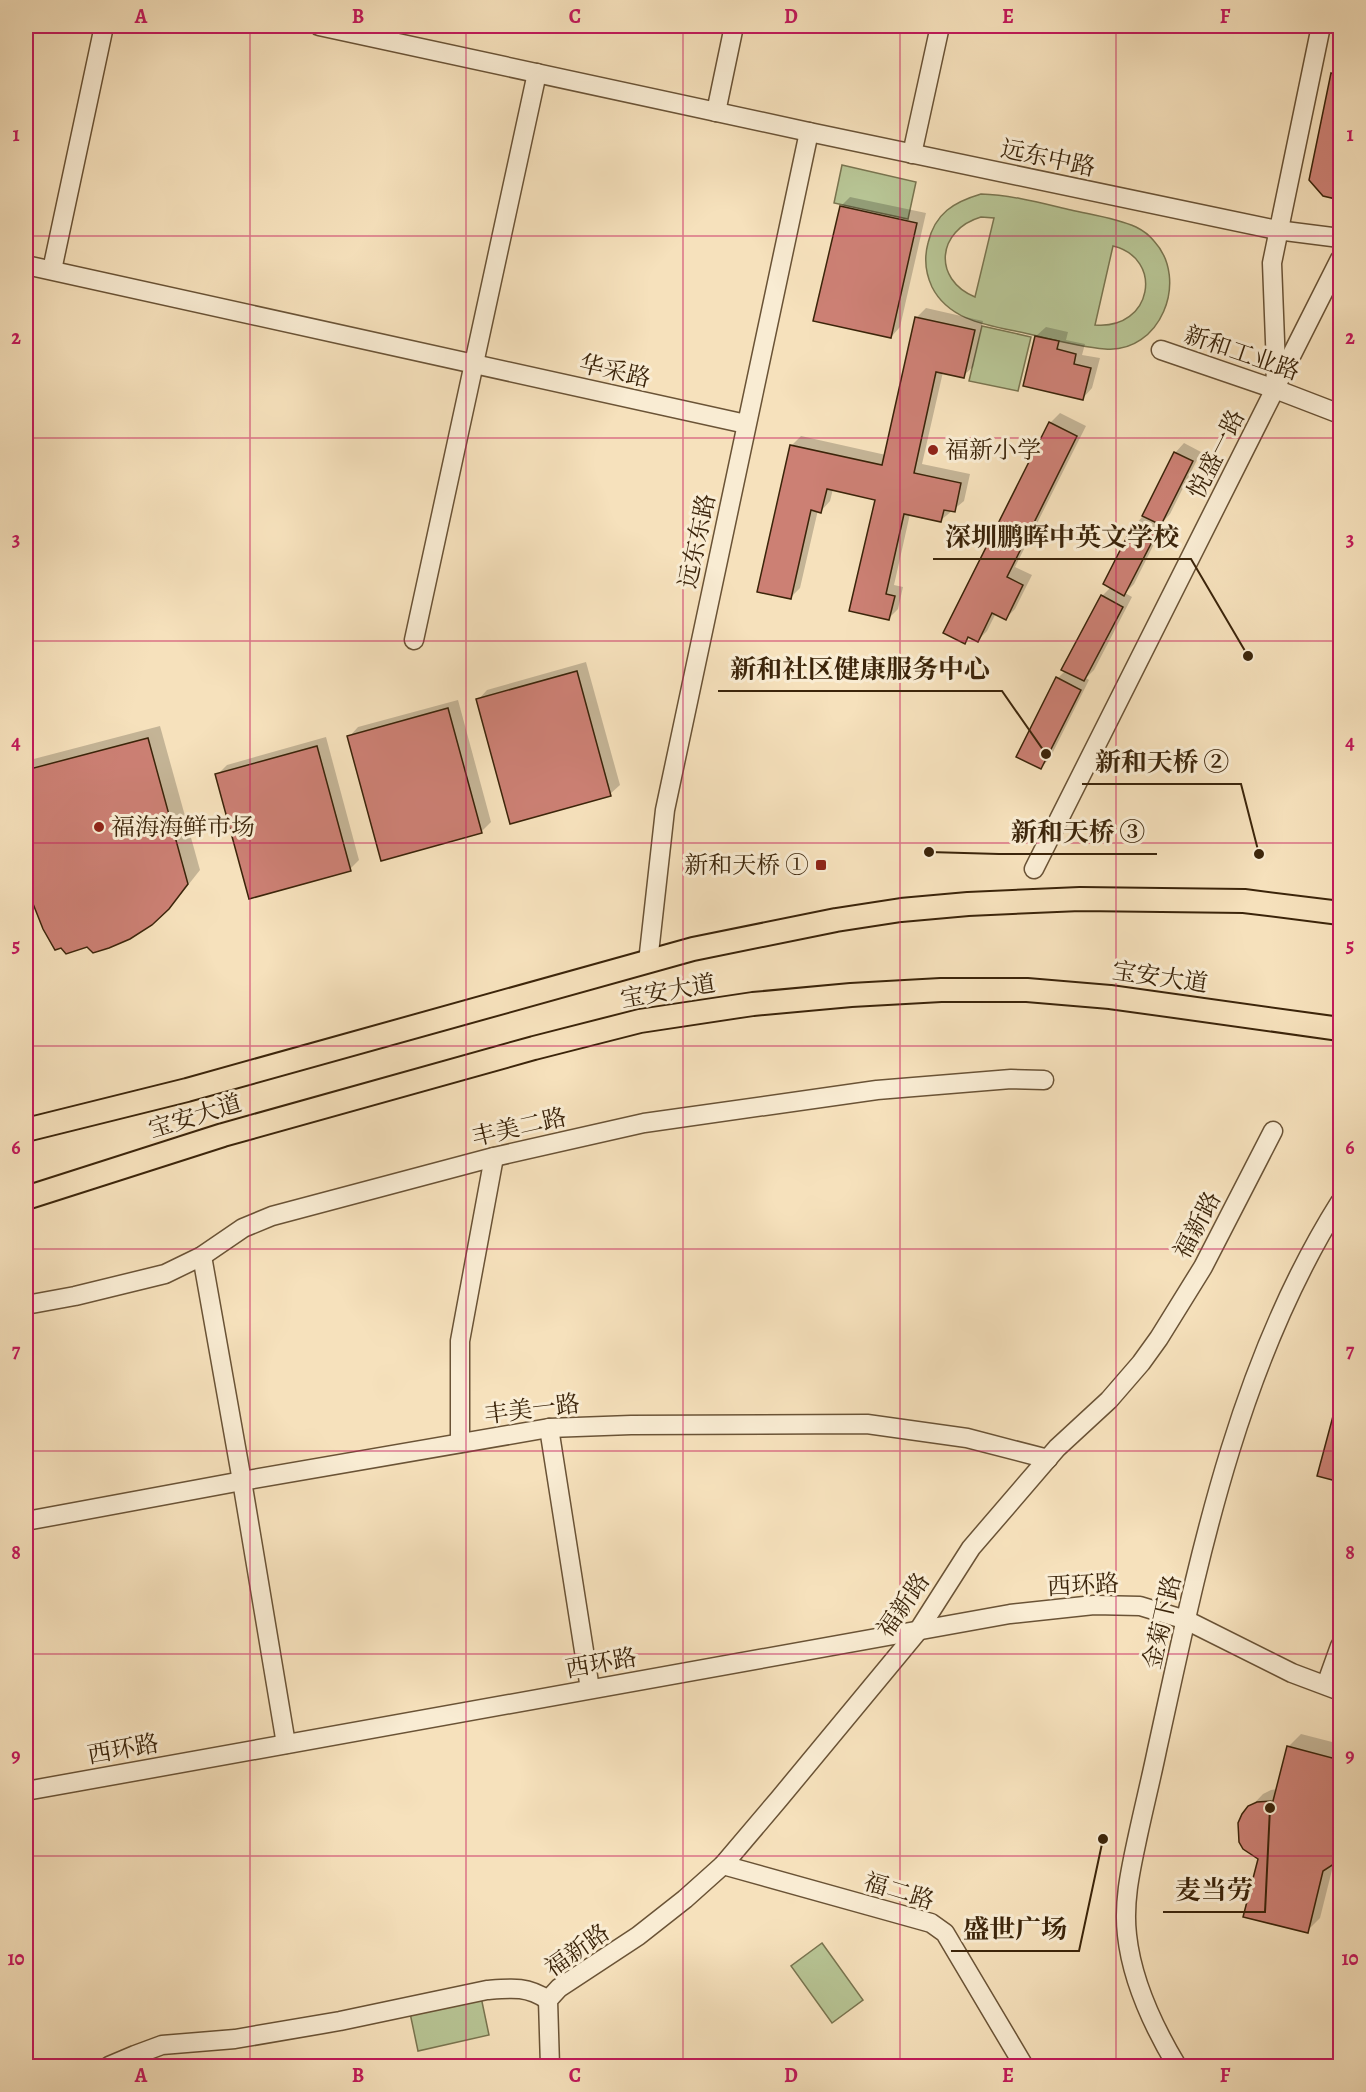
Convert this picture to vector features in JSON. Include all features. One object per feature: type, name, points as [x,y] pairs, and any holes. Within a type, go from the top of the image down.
[{"type":"main road","name":"宝安大道","points":[[26,1130],[187,1090],[693,949],[836,920],[968,904],[1080,899],[1244,901],[1341,913]]},
{"type":"main road","name":"宝安大道","points":[[26,1198],[223,1135],[534,1048],[640,1021],[753,1004],[851,994],[941,990],[1027,990],[1110,997],[1341,1029]]},
{"type":"main road","points":[[1311,1025],[1341,1043]]},
{"type":"street","points":[[52,270],[104,26]]},
{"type":"street","name":"远东中路","points":[[319,26],[1277,230],[1341,238]]},
{"type":"street","points":[[716,112],[734,26]]},
{"type":"street","points":[[912,154],[940,26]]},
{"type":"street","name":"悦盛一路","points":[[1034,869],[1275,389],[1272,263],[1321,26]]},
{"type":"street","points":[[414,640],[537,73]]},
{"type":"street","name":"远东东路","points":[[648,962],[665,810],[809,132]]},
{"type":"street","points":[[1275,389],[1341,259]]},
{"type":"street","name":"华采路","points":[[26,264],[746,424]]},
{"type":"street","name":"新和工业路","points":[[1161,350],[1341,414]]},
{"type":"street","name":"丰美二路","points":[[26,1305],[75,1296],[165,1274],[201,1256],[243,1228],[272,1216],[494,1157],[644,1123],[877,1090],[1011,1078],[1044,1080]]},
{"type":"street","name":"福新路","points":[[550,2067],[548,2000],[559,1988],[638,1936],[685,1899],[723,1864],[918,1631],[971,1548],[1048,1459],[1109,1400],[1159,1338],[1203,1267],[1273,1131]]},
{"type":"street","points":[[460,1443],[460,1341],[494,1157]]},
{"type":"street","name":"金菊下路","points":[[1177,2067],[1157,2033],[1136,1979],[1126,1934],[1127,1884],[1186,1620],[1230,1450],[1277,1322],[1302,1267],[1341,1202]]},
{"type":"street","points":[[201,1256],[242,1480],[286,1744]]},
{"type":"street","name":"丰美一路","points":[[26,1521],[242,1480],[549,1428],[631,1425],[867,1424],[967,1438],[1048,1459]]},
{"type":"street","points":[[549,1428],[590,1689]]},
{"type":"street","name":"西环路","points":[[26,1791],[1010,1614],[1094,1605],[1140,1606],[1186,1620],[1292,1673],[1333,1688]]},
{"type":"street","points":[[1333,1688],[1341,1646]]},
{"type":"street","name":"福二路","points":[[723,1864],[931,1923],[945,1933],[1024,2067]]},
{"type":"street","points":[[109,2067],[162,2045],[235,2039],[340,2021],[487,1990],[512,1988],[535,1991],[548,2000]]},
{"type":"green space","points":[[842,165],[916,182],[908,219],[834,203]]},
{"type":"green space","points":[[981,194],[1026,200],[1112,219],[1143,231],[1154,241],[1164,257],[1169,275],[1169,294],[1164,312],[1154,327],[1141,340],[1124,347],[1105,349],[988,325],[961,316],[950,308],[940,299],[928,276],[926,260],[931,233],[935,224],[947,210]],"holes":[[[981,217],[994,218],[975,297],[961,289],[952,279],[946,267],[945,255],[948,243],[955,232],[966,223]],[[1113,246],[1129,253],[1140,264],[1145,278],[1145,292],[1140,305],[1129,316],[1115,324],[1095,325]]]},
{"type":"green space","points":[[982,326],[1031,337],[1018,391],[969,381]]},
{"type":"green space","points":[[822,1943],[863,2000],[832,2023],[791,1966]]},
{"type":"green space","points":[[481,1997],[489,2035],[418,2051],[410,2013]]},
{"type":"building","points":[[1331,73],[1340,75],[1340,200],[1323,196],[1309,180]]},
{"type":"building","points":[[840,206],[917,223],[891,338],[813,321]]},
{"type":"building","points":[[915,317],[975,330],[964,378],[936,372],[914,473],[961,483],[955,512],[944,510],[941,522],[904,514],[886,594],[895,596],[889,620],[849,611],[875,500],[827,489],[821,513],[811,510],[791,599],[757,592],[790,445],[882,465]]},
{"type":"building","points":[[1035,336],[1059,341],[1057,349],[1076,354],[1074,364],[1091,368],[1083,400],[1023,386]]},
{"type":"building","points":[[1049,422],[1077,436],[1007,577],[1023,585],[1006,620],[992,613],[978,642],[968,637],[965,644],[943,633]]},
{"type":"building","points":[[1174,452],[1193,461],[1161,525],[1142,516]]},
{"type":"building","points":[[1134,523],[1156,534],[1124,596],[1103,584]]},
{"type":"building","points":[[1101,595],[1123,607],[1084,681],[1061,670]]},
{"type":"building","points":[[577,671],[611,796],[510,824],[476,699]]},
{"type":"building","points":[[1056,677],[1081,690],[1041,769],[1016,757]]},
{"type":"building","points":[[448,708],[482,833],[381,861],[347,736]]},
{"type":"building","name":"福海海鲜市场","points":[[148,738],[188,884],[169,909],[152,925],[130,939],[93,953],[87,947],[66,954],[61,948],[55,950],[43,929],[26,886],[26,770]]},
{"type":"building","points":[[317,746],[351,871],[249,899],[215,774]]},
{"type":"building","points":[[1340,1390],[1340,1482],[1317,1476]]},
{"type":"building","points":[[1287,1746],[1340,1760],[1340,1803],[1335,1825],[1340,1837],[1340,1856],[1334,1864],[1323,1871],[1308,1933],[1243,1917],[1258,1859],[1243,1849],[1239,1842],[1238,1823],[1248,1806],[1257,1802],[1273,1801]]},
{"type":"place","name":"福新小学","points":[[933,450]]},
{"type":"place","name":"深圳鹏晖中英文学校","points":[[1248,656]]},
{"type":"place","name":"新和社区健康服务中心","points":[[1046,754]]},
{"type":"place","name":"福海海鲜市场","points":[[99,827]]},
{"type":"place","name":"新和天桥 ③","points":[[929,852]]},
{"type":"place","name":"新和天桥 ②","points":[[1259,854]]},
{"type":"place","name":"新和天桥 ①","points":[[821,865]]},
{"type":"place","name":"麦当劳","points":[[1270,1808]]},
{"type":"place","name":"盛世广场","points":[[1103,1839]]}]
